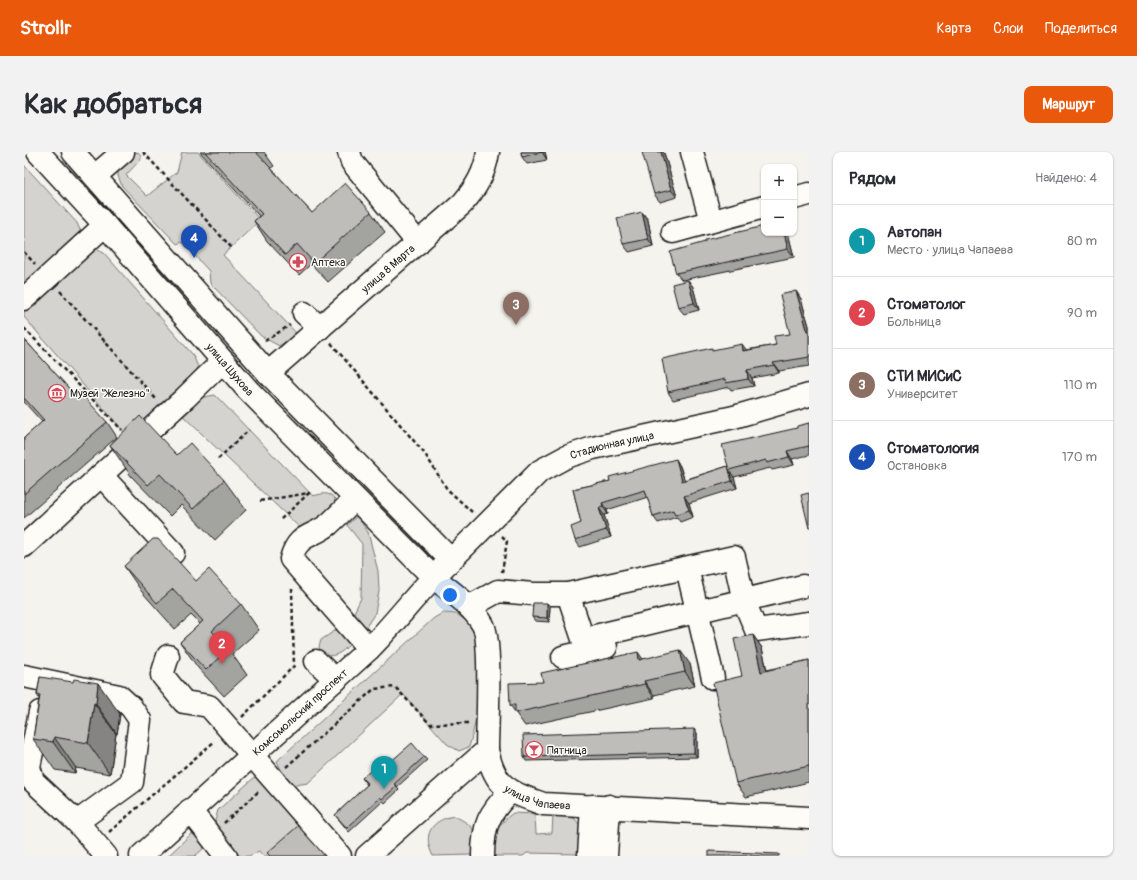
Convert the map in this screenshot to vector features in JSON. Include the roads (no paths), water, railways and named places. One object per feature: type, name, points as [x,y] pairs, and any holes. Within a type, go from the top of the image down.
[{"type":"main road","name":"улица Шухова","points":[[38,152],[105,225],[248,390],[354,500],[433,577]]},
{"type":"main road","points":[[73,152],[96,176],[268,373],[451,560]]},
{"type":"main road","points":[[96,176],[123,152]]},
{"type":"main road","points":[[349,152],[352,162],[418,243]]},
{"type":"main road","name":"улица 8 Марта","points":[[268,373],[462,204],[478,184],[486,164],[488,152]]},
{"type":"main road","points":[[692,152],[711,221]]},
{"type":"main road","points":[[797,197],[809,194]]},
{"type":"main road","points":[[672,232],[761,207]]},
{"type":"main road","points":[[24,299],[105,225]]},
{"type":"main road","points":[[298,318],[320,328]]},
{"type":"main road","points":[[24,546],[169,413],[223,361]]},
{"type":"main road","name":"Стадионная улица","points":[[451,560],[540,470],[566,457],[594,448],[734,417],[809,395]]},
{"type":"main road","points":[[102,475],[173,553]]},
{"type":"main road","points":[[354,500],[328,525],[300,540],[294,548],[291,559],[369,649]]},
{"type":"main road","points":[[469,606],[498,591],[534,594],[568,594],[734,557],[744,601],[756,630],[809,623]]},
{"type":"main road","name":"Комсомольский проспект","points":[[141,856],[190,810],[253,756],[391,628],[433,577],[451,560]]},
{"type":"main road","points":[[687,568],[694,619],[713,678]]},
{"type":"main road","name":"улица Чапаева","points":[[433,577],[469,606],[484,626],[487,645],[486,750],[490,766],[498,781],[510,792],[543,804],[809,818]]},
{"type":"main road","points":[[563,658],[586,645],[694,619],[744,601],[803,586]]},
{"type":"main road","points":[[568,594],[586,645]]},
{"type":"main road","points":[[168,656],[162,675],[184,702],[209,706],[340,856]]},
{"type":"main road","points":[[316,661],[336,680]]},
{"type":"main road","points":[[24,676],[46,682],[119,696],[131,706],[140,720],[132,782],[76,822]]},
{"type":"main road","points":[[46,682],[29,767],[33,781],[76,822],[100,850]]},
{"type":"main road","points":[[367,856],[486,750]]},
{"type":"main road","points":[[483,856],[486,828],[494,808],[510,792]]},
{"type":"main road","points":[[589,856],[601,806]]},
{"type":"main road","points":[[601,806],[606,856]]},
{"type":"main road","points":[[190,810],[217,849]]},
{"type":"place","name":"Стоматология","points":[[194,258]]},
{"type":"place","name":"Аптека","points":[[298,262]]},
{"type":"place","name":"СТИ МИСиС","points":[[516,325]]},
{"type":"place","name":"Музей \"Железно\"","points":[[57,393]]},
{"type":"place","name":"Стоматолог","points":[[222,664]]},
{"type":"place","name":"Пятница","points":[[534,750]]},
{"type":"place","name":"Автопан","points":[[384,789]]}]
